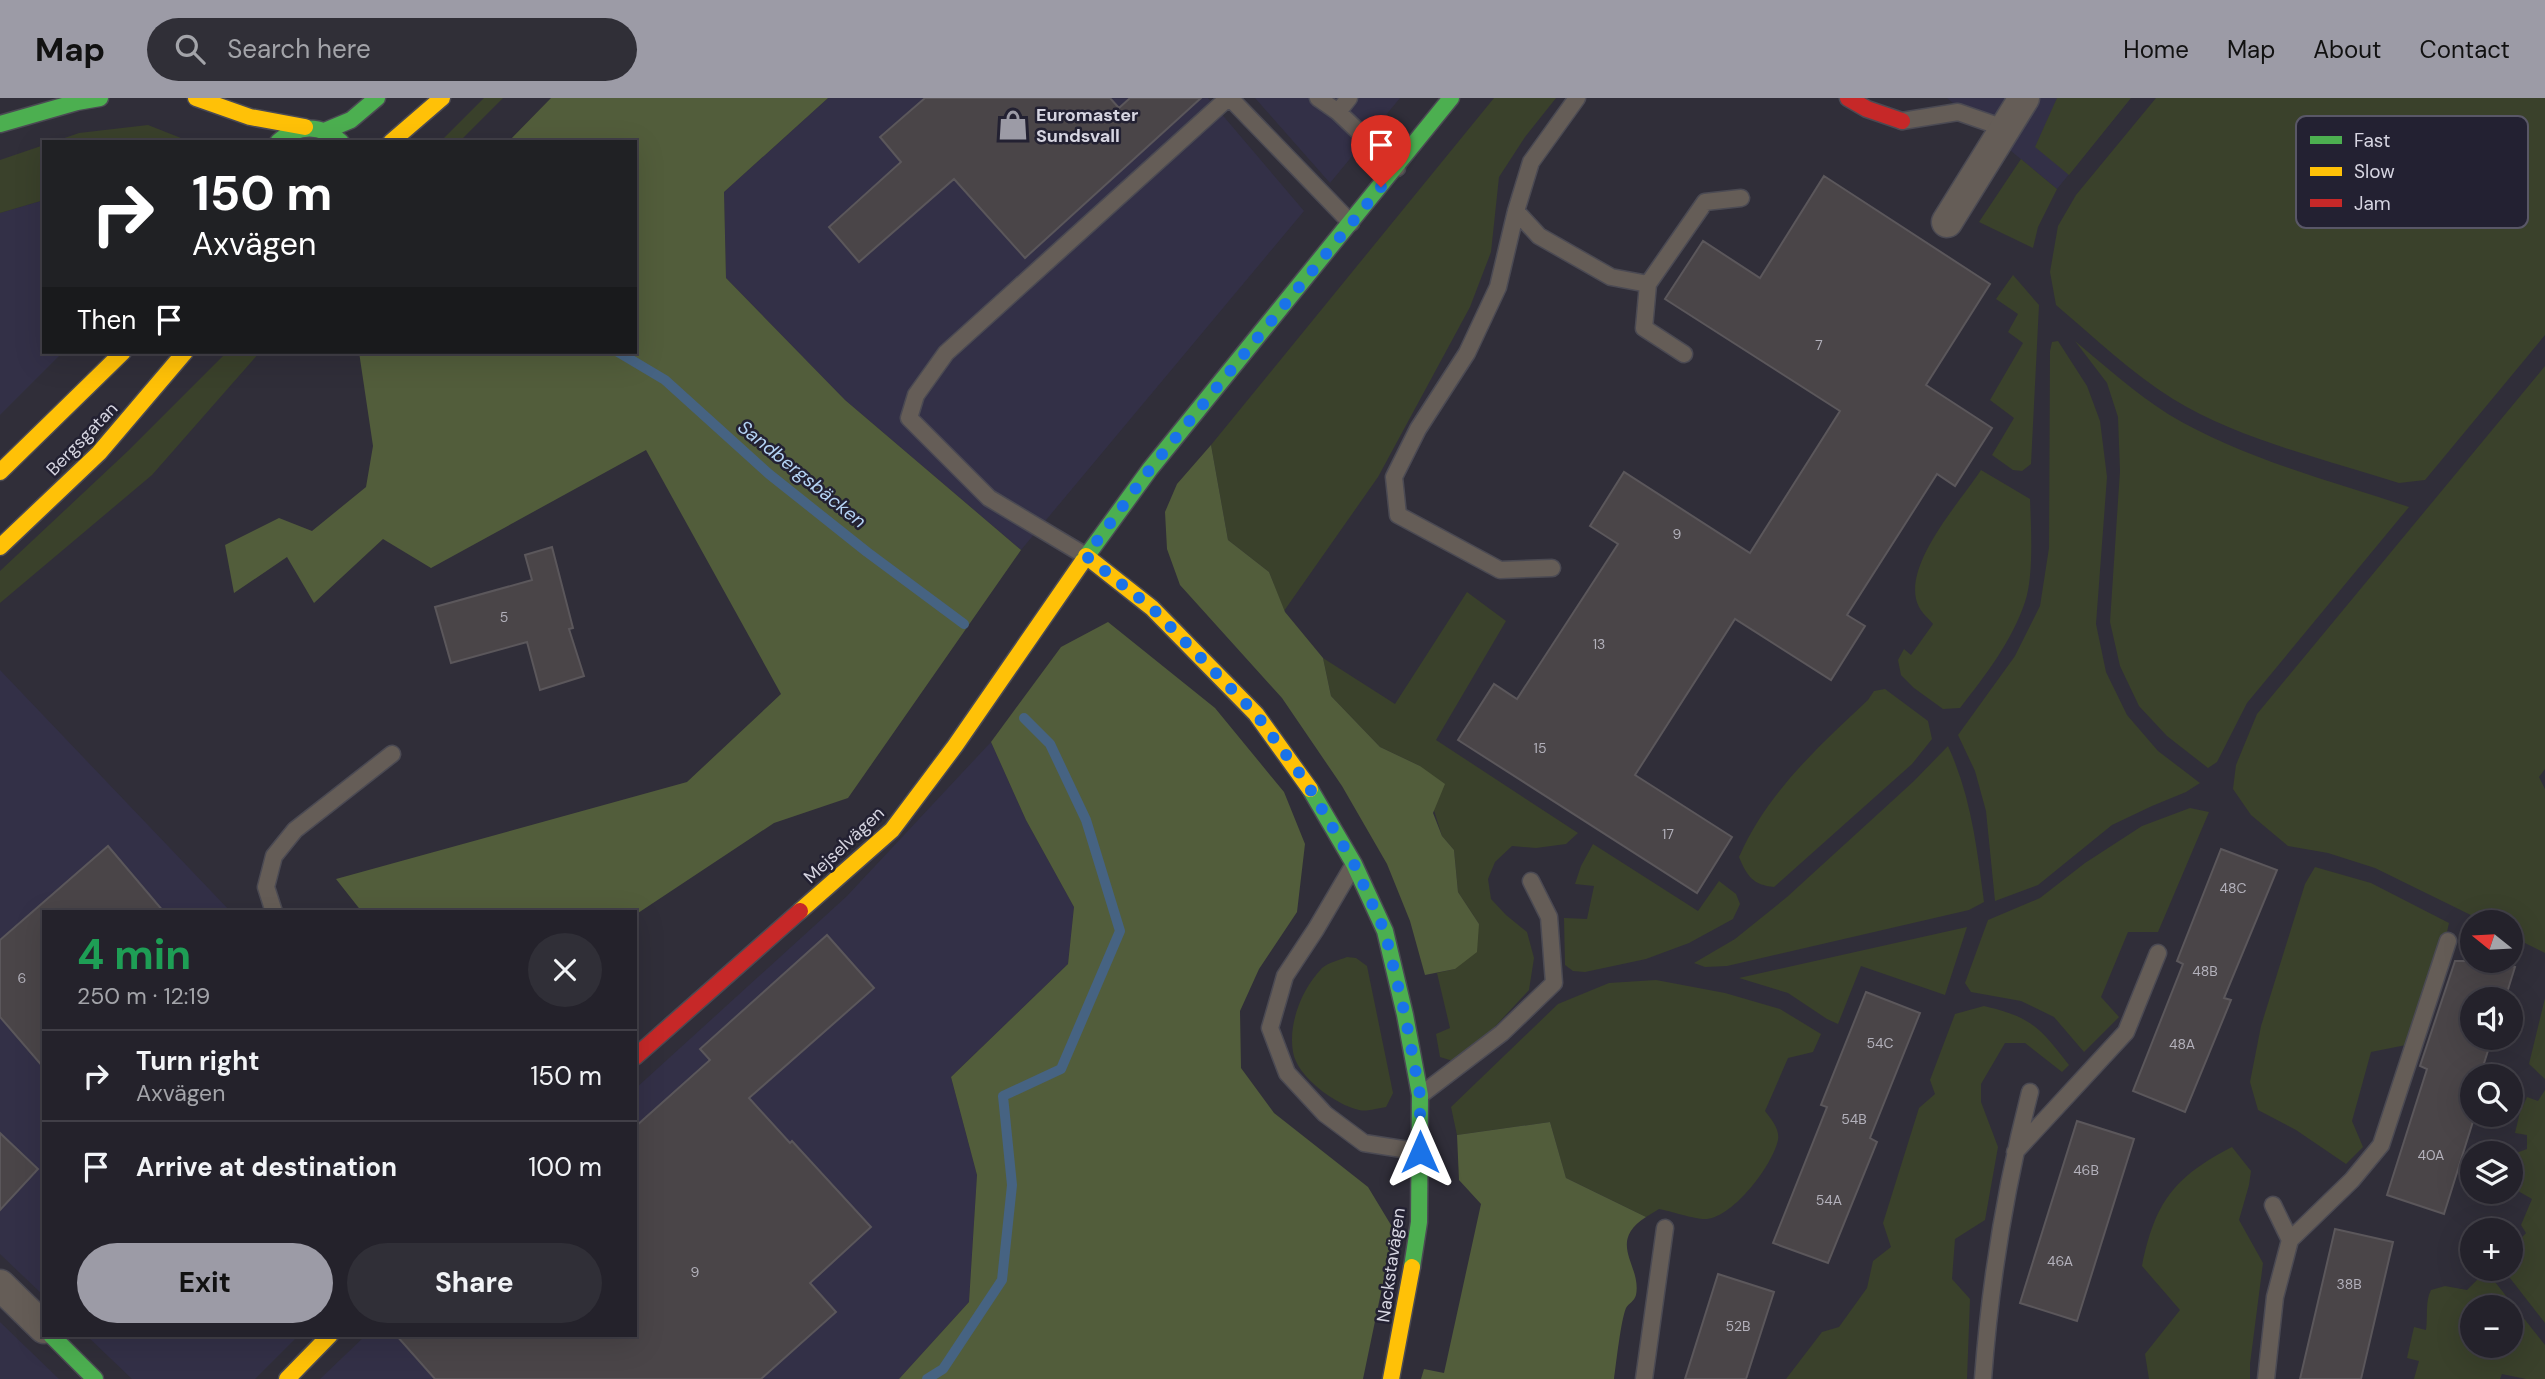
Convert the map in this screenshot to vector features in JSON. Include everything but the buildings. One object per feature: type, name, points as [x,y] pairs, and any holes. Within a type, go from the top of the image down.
[{"type":"main road","points":[[0,124],[100,98]]},
{"type":"main road","points":[[196,98],[267,121],[327,131],[338,140]]},
{"type":"main road","points":[[327,131],[351,120],[377,98]]},
{"type":"main road","points":[[393,140],[442,98]]},
{"type":"main road","name":"Mejselvägen","points":[[637,1055],[892,830],[955,746],[1086,556],[1150,469],[1397,168],[1451,98]]},
{"type":"main road","points":[[1847,98],[1867,110],[1902,121]]},
{"type":"main road","points":[[212,105],[242,133]]},
{"type":"main road","points":[[281,140],[292,131],[305,127]]},
{"type":"main road","name":"Bergsgatan","points":[[0,472],[121,354]]},
{"type":"main road","name":"Bergsgatan","points":[[0,547],[99,453],[183,354]]},
{"type":"main road","name":"Nackstavägen","points":[[1086,556],[1152,608],[1256,714],[1306,782],[1354,864],[1385,932],[1405,1015],[1420,1095],[1419,1222],[1391,1379]]},
{"type":"main road","points":[[53,1337],[95,1379]]},
{"type":"main road","points":[[287,1379],[328,1337]]},
{"type":"street","points":[[1947,222],[2024,98]]},
{"type":"street","points":[[0,1285],[42,1326]]},
{"type":"lane","points":[[1086,556],[989,498],[909,418],[916,395],[946,353],[1229,98],[1351,223]]},
{"type":"lane","points":[[1318,98],[1338,112],[1397,168]]},
{"type":"lane","points":[[1338,112],[1349,98]]},
{"type":"lane","points":[[1552,568],[1500,570],[1398,515],[1394,477],[1418,429],[1467,353],[1498,287],[1531,162],[1577,98]]},
{"type":"lane","points":[[1902,121],[1958,113],[2004,128]]},
{"type":"lane","points":[[1684,354],[1644,328],[1648,284],[1705,202],[1741,198]]},
{"type":"lane","points":[[1516,211],[1539,236],[1611,278],[1648,284]]},
{"type":"lane","points":[[273,910],[267,887],[274,856],[295,830],[392,754]]},
{"type":"lane","points":[[1354,864],[1285,976],[1270,1028],[1287,1073],[1325,1114],[1364,1143],[1420,1152]]},
{"type":"lane","points":[[1420,1095],[1502,1033],[1554,984],[1549,917],[1531,881]]},
{"type":"lane","points":[[2266,1379],[2275,1297],[2290,1240],[2353,1180],[2381,1145],[2448,941]]},
{"type":"lane","points":[[2014,1154],[2126,1032],[2158,953]]},
{"type":"lane","points":[[1983,1379],[1986,1334],[2014,1154],[2029,1092]]},
{"type":"lane","points":[[2273,1205],[2290,1240]]},
{"type":"lane","points":[[1644,1379],[1665,1228]]},
{"type":"shaded area","points":[[828,98],[1208,98],[1304,211],[1021,550],[845,400],[726,278],[724,192]]},
{"type":"shaded area","points":[[1255,98],[1400,98],[1330,183]]},
{"type":"shaded area","points":[[1947,98],[2131,98],[2057,189]]},
{"type":"shaded area","points":[[42,201],[42,354],[61,354],[0,415],[0,213]]},
{"type":"shaded area","points":[[0,670],[229,910],[42,910],[42,1294],[0,1254]]},
{"type":"shaded area","points":[[991,742],[1026,820],[1074,907],[1068,964],[951,1077],[977,1175],[969,1302],[899,1379],[320,1379],[364,1337],[637,1337],[637,1087],[847,896]]},
{"type":"shaded area","points":[[0,1322],[59,1379],[0,1379]]},
{"type":"shaded area","points":[[88,1337],[297,1337],[255,1379],[132,1379]]},
{"type":"green space","points":[[484,98],[503,98],[461,140],[442,140]]},
{"type":"green space","points":[[551,98],[828,98],[724,192],[726,278],[845,400],[1021,550],[848,798],[774,823],[637,914],[637,910],[360,910],[336,879],[687,782],[781,694],[646,450],[431,568],[383,539],[314,603],[287,557],[234,593],[225,545],[279,518],[312,531],[366,487],[373,446],[359,354],[637,354],[637,140],[510,140]]},
{"type":"green space","points":[[1494,98],[1556,98],[1525,137],[1499,177],[1491,252],[1470,307],[1378,477],[1284,611],[1269,572],[1228,540],[1211,445]]},
{"type":"green space","points":[[2057,98],[2131,98],[2069,175],[2035,147]]},
{"type":"green space","points":[[2156,98],[2545,98],[2545,335],[2425,480],[2399,483],[2254,437],[2199,413],[2142,378],[2056,305],[2050,272],[2058,226],[2076,195]]},
{"type":"green space","points":[[148,125],[186,140],[59,140],[79,133]]},
{"type":"green space","points":[[42,146],[42,201],[0,213],[0,160]]},
{"type":"green space","points":[[2021,159],[2057,189],[2038,227],[2033,248],[1979,222]]},
{"type":"green space","points":[[2013,275],[2039,305],[2031,464],[2022,471],[2013,470],[1992,455],[2014,418],[1990,400],[2023,343],[2008,332],[2018,314],[1996,299]]},
{"type":"green space","points":[[2058,341],[2087,386],[2100,421],[2107,477],[2096,624],[2106,672],[2127,715],[2158,751],[2200,783],[2112,825],[2038,885],[1995,901],[1986,811],[1975,771],[1958,735],[2015,656],[2040,606],[2049,548],[2050,351],[2052,342]]},
{"type":"green space","points":[[2075,341],[2144,397],[2196,430],[2255,456],[2409,507],[2247,703],[2217,762],[2208,768],[2167,736],[2139,706],[2120,666],[2110,622],[2120,471],[2118,417],[2107,383]]},
{"type":"green space","points":[[225,354],[258,354],[152,475],[0,603],[0,571],[129,450]]},
{"type":"green space","points":[[2545,366],[2545,769],[2539,777],[2545,789],[2545,953],[2524,942],[2524,910],[2461,910],[2375,868],[2328,853],[2288,846],[2251,815],[2233,789],[2236,765],[2257,714]]},
{"type":"green space","points":[[1211,445],[1228,540],[1269,572],[1285,612],[1323,658],[1331,696],[1380,747],[1420,766],[1445,784],[1433,813],[1442,836],[1454,850],[1458,892],[1479,924],[1477,952],[1455,969],[1425,975],[1410,921],[1387,864],[1342,786],[1282,698],[1180,585],[1167,549],[1165,512],[1177,484]]},
{"type":"green space","points":[[1981,470],[2030,499],[2030,579],[2020,616],[1988,671],[1960,708],[1943,709],[1901,675],[1898,660],[1904,649],[1911,655],[1933,624],[1919,607],[1915,591],[1917,573],[1935,536]]},
{"type":"green space","points":[[1467,592],[1506,621],[1436,740],[1578,833],[1566,844],[1536,848],[1512,846],[1495,862],[1488,879],[1491,899],[1527,932],[1534,958],[1529,990],[1476,1047],[1456,1062],[1440,1057],[1436,1034],[1450,1028],[1437,973],[1455,969],[1479,924],[1458,892],[1454,850],[1442,836],[1420,766],[1380,747],[1331,696],[1323,658],[1395,704]]},
{"type":"green space","points":[[1108,622],[1215,708],[1284,792],[1305,844],[1297,912],[1259,969],[1240,1011],[1241,1068],[1274,1113],[1368,1187],[1394,1230],[1363,1379],[899,1379],[969,1302],[977,1175],[951,1077],[1068,964],[1074,907],[1026,820],[991,742],[1061,647]]},
{"type":"green space","points":[[1885,689],[1928,721],[1932,739],[1912,764],[1774,887],[1756,882],[1748,874],[1739,857],[1764,812],[1795,772],[1874,691]]},
{"type":"green space","points":[[1948,746],[1968,803],[1984,902],[1969,910],[1727,966],[1705,967],[1694,963],[1735,939],[1787,897],[1914,781]]},
{"type":"green space","points":[[2190,808],[2209,812],[2158,932],[2128,932],[2101,997],[2119,1017],[2084,1052],[2054,1017],[2021,1001],[1971,992],[1965,983],[1988,920],[2040,898],[2085,863],[2142,826]]},
{"type":"green space","points":[[1593,844],[1698,911],[1719,881],[1736,894],[1740,904],[1733,919],[1689,943],[1646,959],[1585,972],[1573,971],[1565,965],[1564,918],[1587,919],[1594,886],[1575,884]]},
{"type":"green space","points":[[2315,867],[2371,883],[2449,923],[2445,941],[2437,950],[2406,1045],[2371,1052],[2352,1121],[2363,1147],[2346,1164],[2296,1130],[2258,1110],[2250,1082],[2261,1026],[2305,884]]},
{"type":"green space","points":[[1967,927],[1945,995],[1861,966],[1838,1024],[1788,993],[1739,978]]},
{"type":"green space","points":[[1347,957],[1356,958],[1367,966],[1393,1093],[1386,1107],[1362,1110],[1329,1096],[1302,1071],[1293,1052],[1295,1018],[1308,986],[1322,968]]},
{"type":"green space","points":[[1656,980],[1725,993],[1780,1009],[1821,1034],[1813,1052],[1788,1058],[1765,1111],[1778,1132],[1774,1151],[1760,1176],[1729,1209],[1707,1219],[1659,1209],[1646,1217],[1566,1178],[1550,1122],[1457,1135],[1451,1107],[1558,1004],[1609,983]]},
{"type":"green space","points":[[2545,998],[2545,1079],[2529,1064]]},
{"type":"green space","points":[[1984,1006],[2013,1015],[2034,1026],[2069,1065],[2062,1072],[2025,1043],[2005,1043],[1981,1084],[1981,1102],[1998,1147],[1985,1220],[1955,1239],[1952,1279],[1970,1299],[1967,1379],[1786,1379],[1822,1332],[1839,1327],[1867,1288],[1873,1261],[1891,1247],[1883,1223],[1919,1108],[1935,1094],[1930,1080],[1955,1014]]},
{"type":"green space","points":[[2545,1090],[2545,1323],[2512,1281],[2523,1281],[2523,1236],[2526,1233],[2523,1220],[2532,1199],[2523,1194],[2523,1150],[2527,1149],[2527,1135],[2515,1133],[2516,1127],[2523,1127],[2523,1106],[2527,1097],[2538,1101]]},
{"type":"green space","points":[[1550,1122],[1566,1178],[1646,1217],[1628,1236],[1628,1254],[1637,1284],[1636,1295],[1624,1314],[1614,1379],[1421,1379],[1424,1369],[1444,1373],[1481,1204],[1459,1180],[1457,1135]]},
{"type":"green space","points":[[2232,1147],[2251,1171],[2239,1220],[2263,1263],[2250,1379],[2149,1379],[2145,1354],[2180,1310],[2142,1266],[2153,1225],[2161,1208],[2181,1181],[2195,1169]]},
{"type":"green space","points":[[2476,1281],[2493,1281],[2505,1295],[2460,1295],[2460,1358],[2523,1358],[2523,1317],[2545,1345],[2545,1379],[2526,1379],[2502,1374],[2500,1379],[2414,1379],[2419,1361],[2407,1358],[2414,1327],[2426,1330],[2429,1294],[2431,1290],[2445,1286],[2467,1290]]},
{"type":"waterway","name":"Sandbergsbäcken","points":[[621,354],[665,380],[769,474],[964,624]]},
{"type":"waterway","name":"Sandbergsbäcken","points":[[927,1379],[943,1369],[1002,1280],[1012,1185],[1003,1096],[1061,1069],[1120,931],[1086,820],[1050,744],[1024,718]]},
{"type":"traffic: fast","points":[[0,124],[100,98]]},
{"type":"traffic: fast","points":[[327,130],[351,120],[377,98]]},
{"type":"traffic: fast","points":[[1083,561],[1150,469],[1451,98]]},
{"type":"traffic: fast","points":[[281,140],[293,132],[310,128],[326,132],[338,140]]},
{"type":"traffic: fast","points":[[1310,789],[1354,864],[1385,931],[1405,1015],[1420,1095],[1419,1222],[1412,1267]]},
{"type":"traffic: fast","points":[[53,1337],[95,1379]]},
{"type":"traffic: slow","points":[[196,98],[250,117],[305,127]]},
{"type":"traffic: slow","points":[[393,140],[442,98]]},
{"type":"traffic: slow","points":[[0,472],[121,354]]},
{"type":"traffic: slow","points":[[0,547],[99,453],[183,354]]},
{"type":"traffic: slow","points":[[1086,556],[1152,608],[1256,714],[1310,789]]},
{"type":"traffic: slow","points":[[800,911],[892,830],[955,746],[1083,561]]},
{"type":"traffic: slow","points":[[1391,1379],[1412,1267]]},
{"type":"traffic: slow","points":[[287,1379],[328,1337]]},
{"type":"traffic: jam","points":[[1848,98],[1867,109],[1902,121]]},
{"type":"traffic: jam","points":[[637,1055],[800,911]]},
{"type":"place","name":"Euromaster Sundsvall","points":[[1013,125]]},
{"type":"route","points":[[1381,187],[1150,469],[1086,556],[1152,608],[1256,714],[1306,782],[1354,864],[1385,932],[1405,1015],[1420,1095],[1420,1152]]}]
